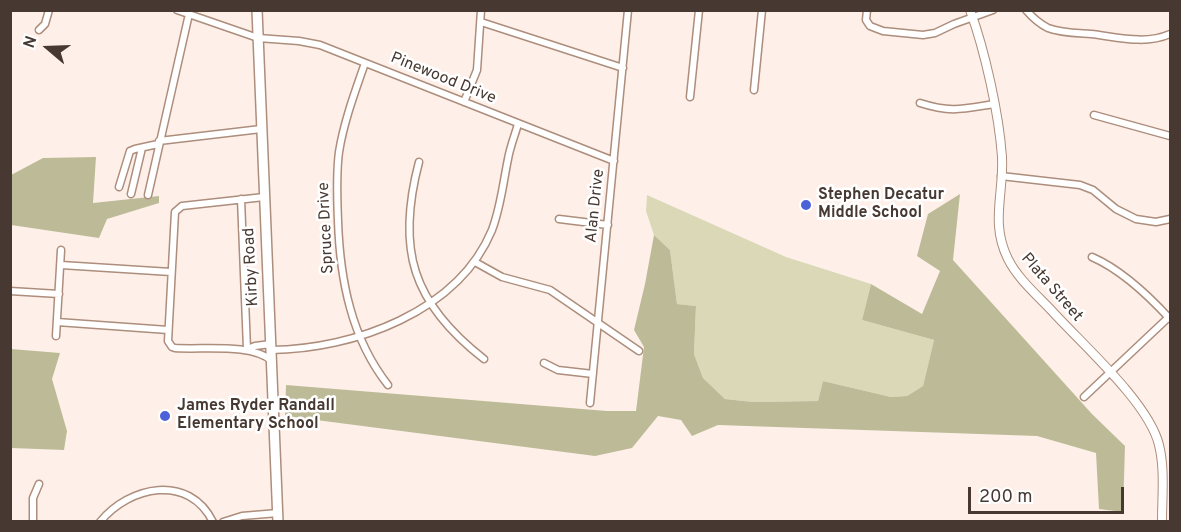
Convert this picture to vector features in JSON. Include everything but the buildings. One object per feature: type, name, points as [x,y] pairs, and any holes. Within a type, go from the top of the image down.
[{"type":"main road","name":"Kirby Road","points":[[257,10],[278,517]]},
{"type":"street","points":[[39,30],[45,24],[49,10]]},
{"type":"street","name":"Pinewood Drive","points":[[177,10],[258,38],[311,43],[614,162]]},
{"type":"street","points":[[464,102],[477,70],[481,10]]},
{"type":"street","name":"Alan Drive","points":[[590,403],[628,10]]},
{"type":"street","points":[[690,97],[699,10]]},
{"type":"street","points":[[754,90],[762,10]]},
{"type":"street","points":[[867,10],[868,23],[874,29],[910,35],[935,33],[971,14],[993,10]]},
{"type":"street","points":[[1026,10],[1038,22],[1064,32],[1136,39],[1154,39],[1170,34]]},
{"type":"street","points":[[148,195],[189,14]]},
{"type":"street","name":"Plata Street","points":[[971,14],[984,54],[1000,145],[998,226],[1000,238],[1009,260],[1023,280],[1109,372],[1137,404],[1153,428],[1166,481],[1162,522]]},
{"type":"street","points":[[481,22],[623,68]]},
{"type":"street","name":"Spruce Drive","points":[[365,63],[343,131],[336,184],[342,274],[359,335],[369,358],[388,385]]},
{"type":"street","points":[[920,103],[940,110],[994,104]]},
{"type":"street","points":[[1094,115],[1170,136]]},
{"type":"street","points":[[247,349],[255,346],[318,347],[404,318],[431,304],[457,282],[475,262],[489,237],[499,211],[508,156],[518,124]]},
{"type":"street","points":[[119,188],[130,151],[158,143],[261,129]]},
{"type":"street","points":[[131,194],[142,148]]},
{"type":"street","points":[[419,162],[410,213],[410,249],[415,276],[431,304],[455,334],[484,359]]},
{"type":"street","points":[[1001,176],[1080,185],[1093,190],[1116,209],[1136,219],[1156,222],[1170,219]]},
{"type":"street","points":[[264,197],[182,206],[177,209],[168,341],[172,347],[176,348],[247,349],[265,355],[272,361]]},
{"type":"street","points":[[241,199],[247,349]]},
{"type":"street","points":[[559,219],[608,225]]},
{"type":"street","points":[[56,336],[61,250]]},
{"type":"street","points":[[1084,397],[1170,317],[1128,279],[1107,263],[1092,257]]},
{"type":"street","points":[[475,262],[502,277],[550,290],[639,351]]},
{"type":"street","points":[[61,264],[171,272]]},
{"type":"street","points":[[10,291],[59,294]]},
{"type":"street","points":[[57,322],[168,330]]},
{"type":"street","points":[[544,363],[558,370],[593,374]]},
{"type":"street","points":[[33,522],[33,498],[39,484]]},
{"type":"street","points":[[100,522],[116,505],[129,497],[148,490],[160,490],[176,492],[193,499],[207,510],[213,522]]},
{"type":"street","points":[[223,522],[242,516],[278,517]]},
{"type":"shaded area","points":[[96,157],[93,203],[159,196],[159,203],[107,219],[99,238],[11,225],[11,175],[43,158]]},
{"type":"shaded area","points":[[960,194],[953,260],[1092,414],[1125,446],[1123,512],[1099,509],[1096,453],[1037,436],[718,425],[692,436],[681,420],[658,416],[632,448],[595,456],[285,416],[286,385],[607,411],[636,411],[644,347],[634,330],[654,235],[670,250],[677,304],[696,306],[694,354],[703,378],[725,399],[753,402],[818,401],[823,381],[891,397],[907,396],[923,386],[934,340],[862,320],[871,284],[922,314],[940,271],[917,256],[928,214]]},
{"type":"shaded area","points":[[647,195],[786,257],[871,284],[862,320],[934,340],[923,386],[907,396],[891,397],[823,381],[818,401],[753,402],[725,399],[703,378],[694,354],[696,306],[677,304],[670,250],[654,235],[646,211]]},
{"type":"shaded area","points":[[11,349],[60,353],[52,379],[67,431],[64,450],[11,448]]},
{"type":"place","name":"Stephen Decatur Middle School","points":[[806,205]]},
{"type":"place","name":"James Ryder Randall Elementary School","points":[[165,416]]}]
